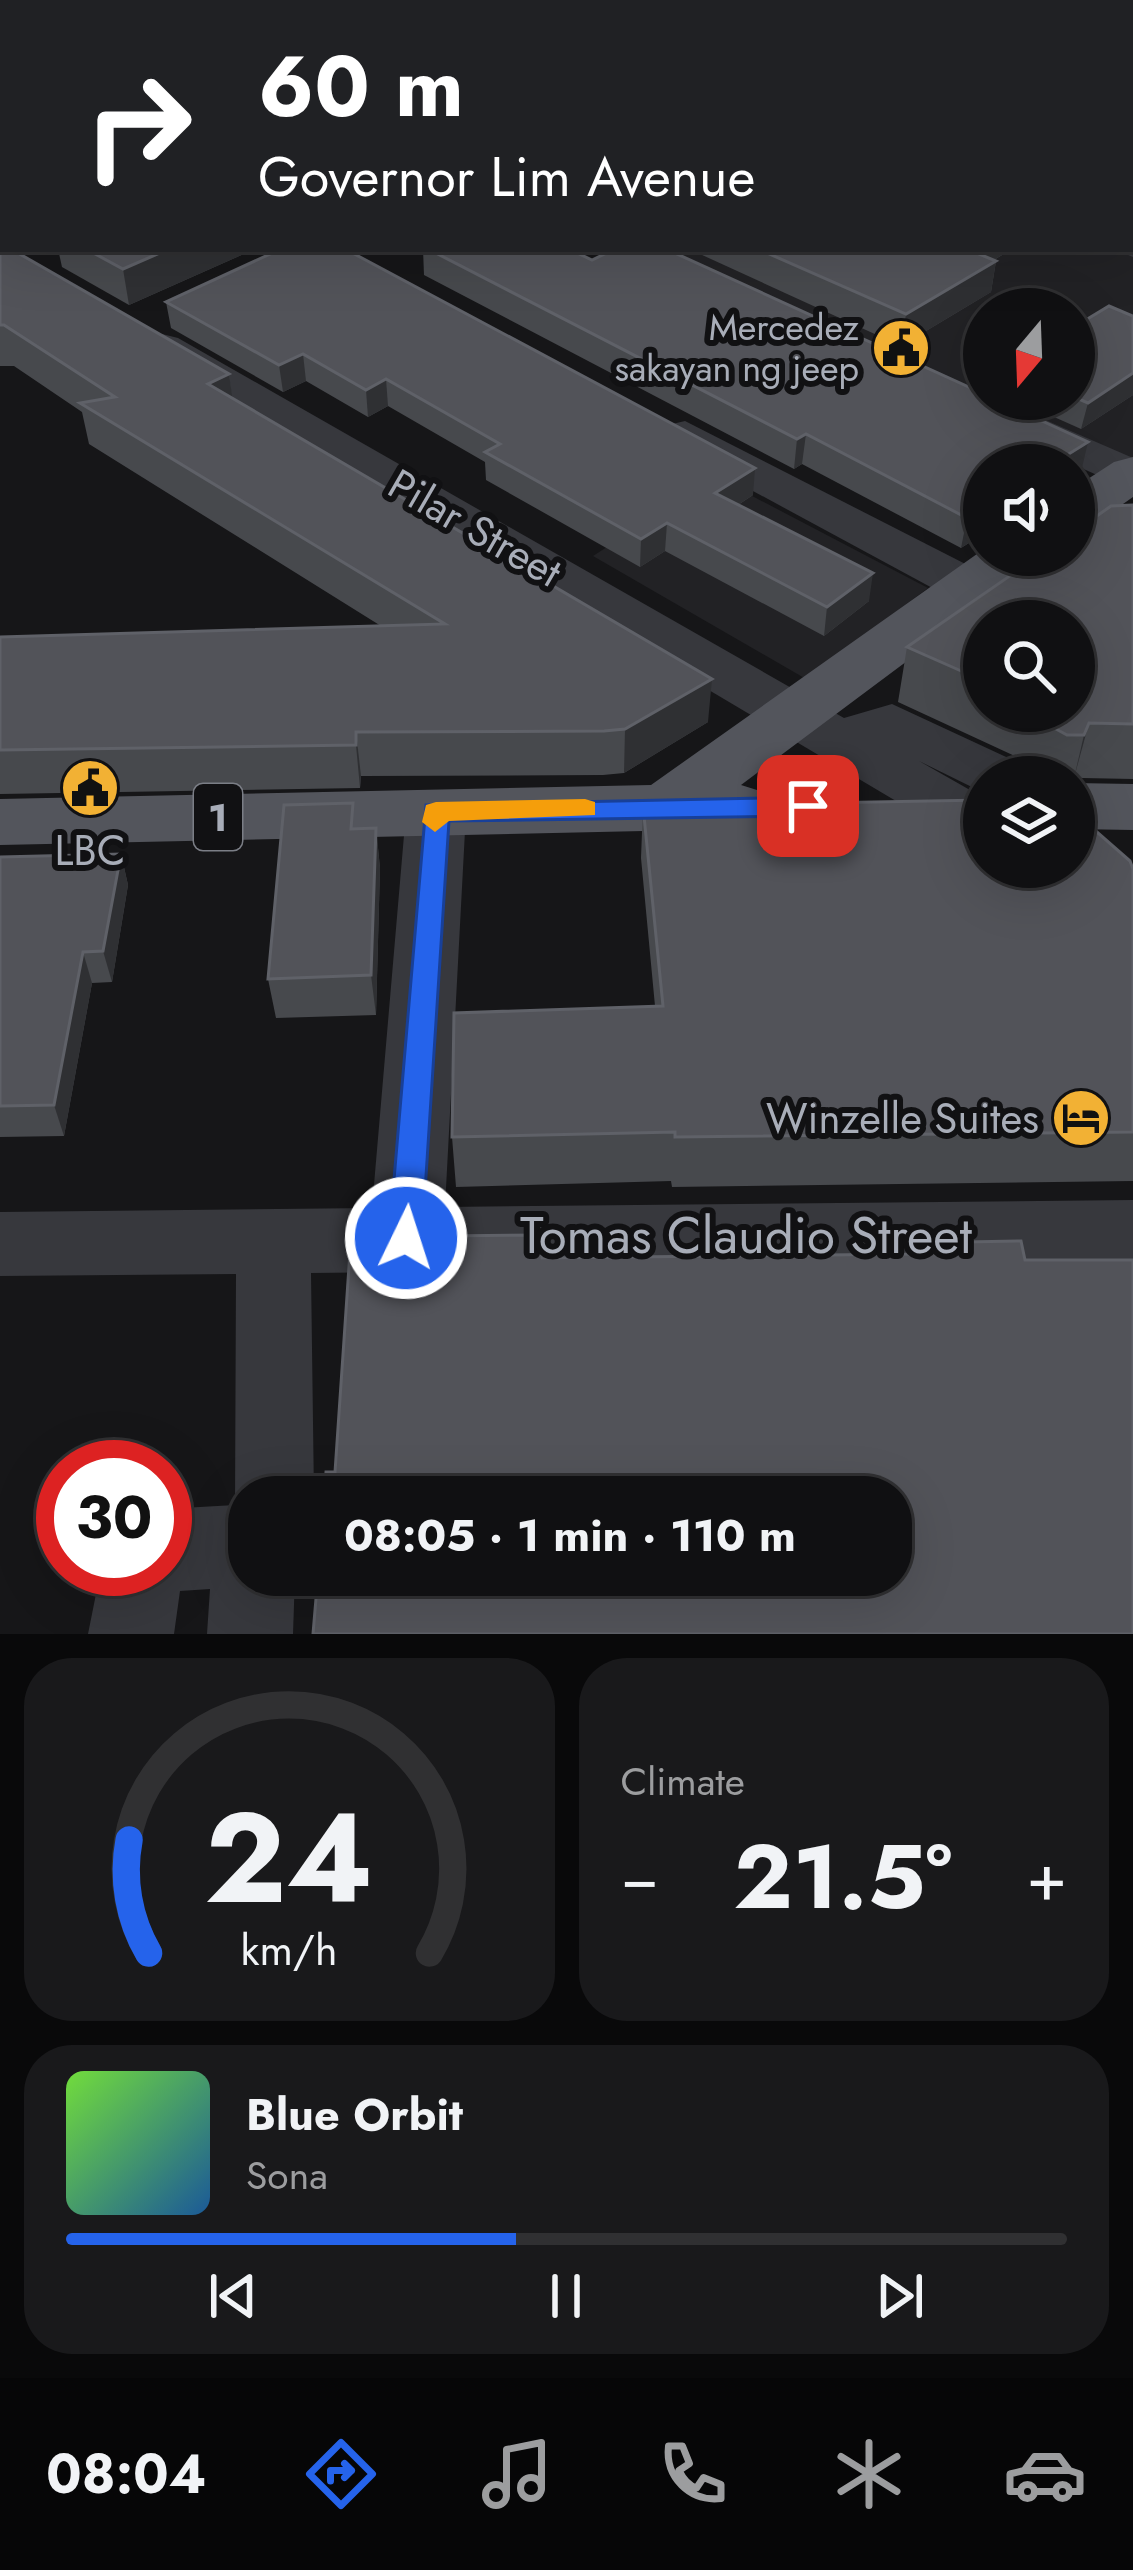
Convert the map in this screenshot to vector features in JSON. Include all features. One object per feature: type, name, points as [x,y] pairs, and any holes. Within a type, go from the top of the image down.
[{"type":"main road","points":[[1095,499],[1132,475]]},
{"type":"main road","points":[[666,807],[816,727],[983,576]]},
{"type":"main road","points":[[666,807],[808,806],[963,797]]},
{"type":"main road","name":"1","points":[[0,821],[666,807]]},
{"type":"street","name":"Pilar Street","points":[[149,317],[816,727]]},
{"type":"street","points":[[645,414],[963,558]]},
{"type":"street","points":[[1013,420],[1132,475]]},
{"type":"street","points":[[816,727],[892,723],[963,784]]},
{"type":"street","points":[[406,1238],[436,812]]},
{"type":"street","name":"Tomas Claudio Street","points":[[0,1244],[1133,1232]]},
{"type":"street","points":[[274,1240],[274,1476]]},
{"type":"street","points":[[192,1549],[228,1546]]},
{"type":"street","points":[[131,1634],[137,1596]]},
{"type":"street","points":[[250,1634],[252,1596]]},
{"type":"shaded area","points":[[668,252],[1133,252],[1133,475],[1095,457],[1095,444],[1068,444],[1018,420],[1095,420],[1095,288],[963,288],[963,393]]},
{"type":"shaded area","points":[[716,477],[928,588],[806,679],[593,556]]},
{"type":"building","points":[[0,252],[16,252],[229,374],[208,384],[712,679],[625,729],[356,732],[356,745],[0,750],[0,637],[445,624],[80,403],[115,397],[0,325]]},
{"type":"building","points":[[92,252],[162,252],[123,269]]},
{"type":"building","points":[[274,252],[351,252],[755,468],[715,493],[873,573],[827,607],[667,523],[641,539],[485,452],[500,444],[386,379],[366,390],[303,354],[279,365],[166,302]]},
{"type":"building","points":[[434,252],[575,252],[592,260],[609,252],[673,252],[963,384],[963,420],[1040,420],[1088,442],[963,444],[963,516],[806,434],[797,439]]},
{"type":"building","points":[[765,252],[974,252],[996,261],[906,314]]},
{"type":"building","points":[[1109,306],[1133,316],[1133,373],[1095,398],[1095,314]]},
{"type":"building","points":[[1133,505],[1133,724],[1095,723],[1095,600],[975,600],[1010,576],[1095,576],[1095,517],[1111,506]]},
{"type":"building","points":[[963,608],[963,672],[907,647]]},
{"type":"building","points":[[963,800],[963,888],[1095,888],[1095,830],[1133,869],[1133,1132],[452,1137],[454,1013],[663,1006],[643,806]]},
{"type":"building","points":[[353,803],[351,829],[376,828],[371,975],[268,979],[284,805]]},
{"type":"building","points":[[121,854],[103,951],[83,952],[54,1105],[0,1106],[0,857]]},
{"type":"building","points":[[541,1235],[542,1258],[913,1254],[912,1243],[1021,1241],[1025,1260],[1133,1260],[1133,1634],[313,1634],[316,1596],[912,1596],[912,1476],[326,1476],[335,1472],[351,1237]]},
{"type":"slow traffic","points":[[435,822],[436,812],[585,809]]},
{"type":"place","name":"Mercedez sakayan ng jeep","points":[[901,348]]},
{"type":"place","name":"LBC","points":[[90,788]]},
{"type":"place","name":"Winzelle Suites","points":[[1081,1118]]},
{"type":"route","points":[[406,1238],[436,812],[808,806]]}]
